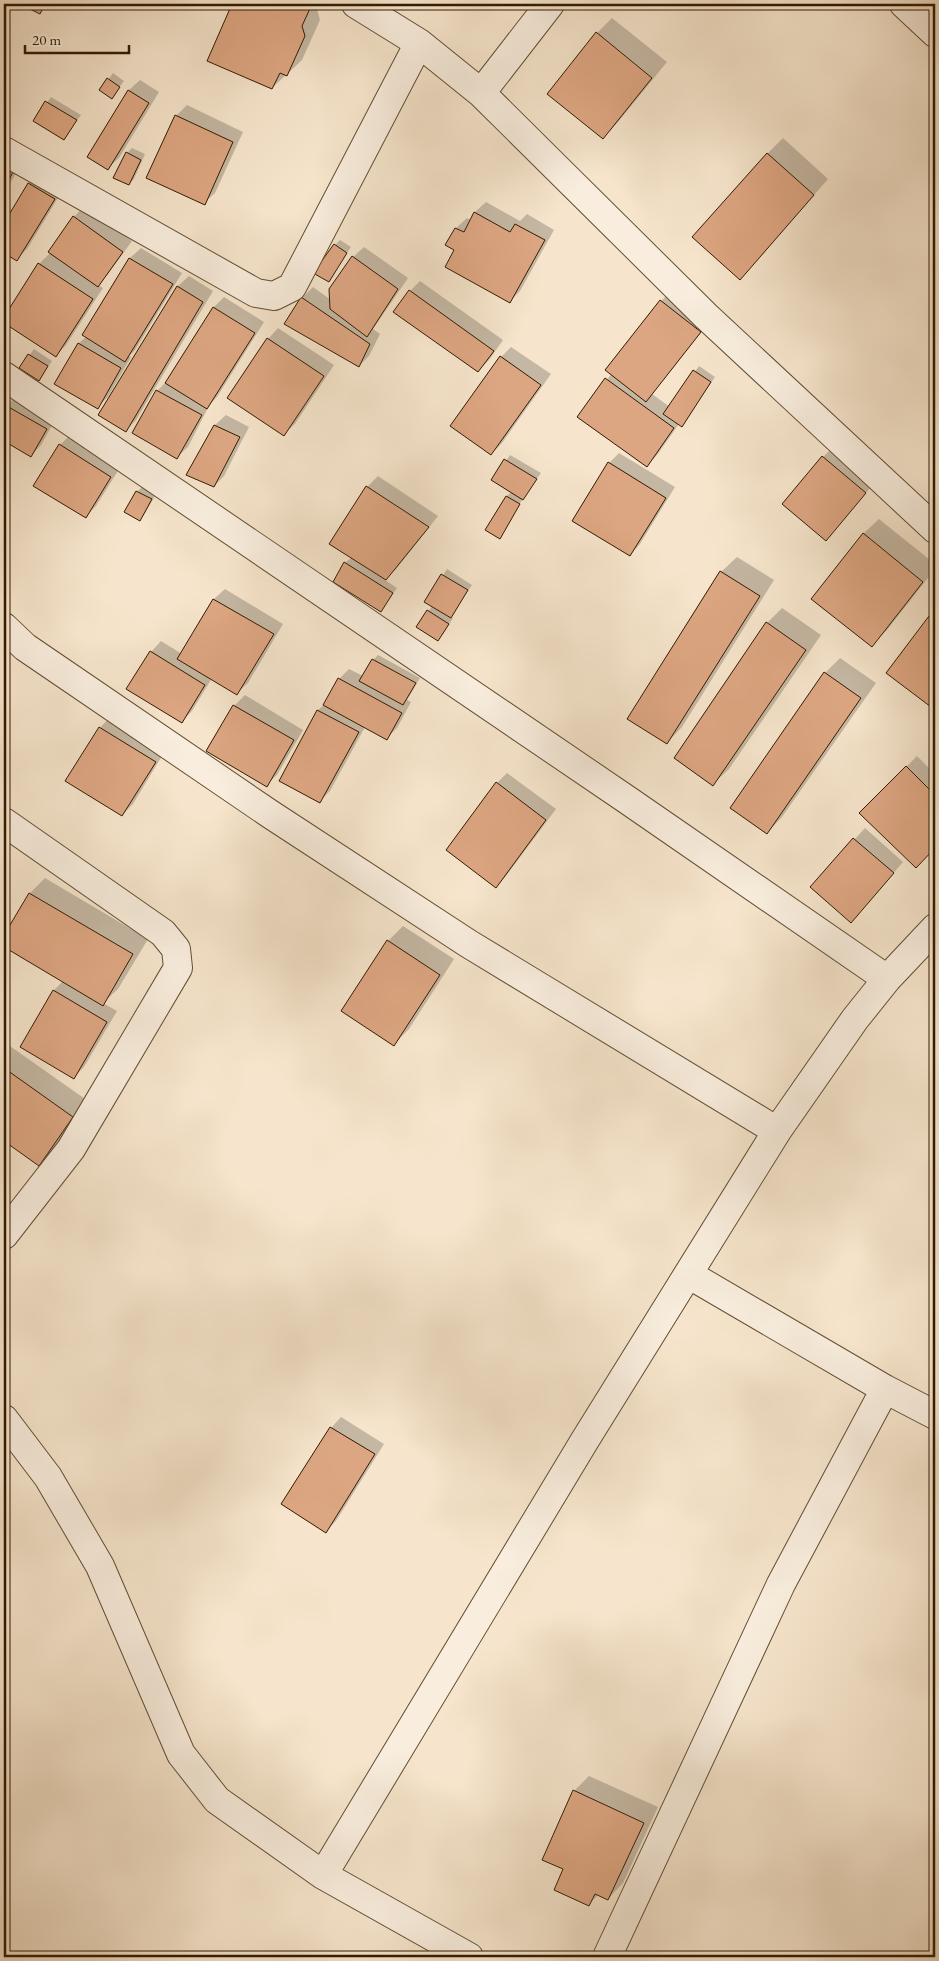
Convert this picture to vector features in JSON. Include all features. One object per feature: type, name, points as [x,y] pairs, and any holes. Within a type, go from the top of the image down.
[{"type":"street","points":[[356,4],[419,43],[481,94],[706,316],[935,529]]},
{"type":"street","points":[[481,94],[550,4]]},
{"type":"street","points":[[904,4],[935,33]]},
{"type":"street","points":[[4,151],[256,293],[274,296],[292,287],[419,43]]},
{"type":"street","points":[[4,376],[626,799],[886,979]]},
{"type":"street","points":[[4,627],[25,647],[221,781],[469,944],[777,1130]]},
{"type":"street","points":[[4,822],[163,933],[176,949],[178,968],[71,1149],[4,1235]]},
{"type":"street","points":[[323,1875],[580,1448],[777,1130],[855,1019],[886,979],[935,928]]},
{"type":"street","points":[[688,1274],[885,1389],[935,1415]]},
{"type":"street","points":[[607,1957],[781,1584],[885,1389]]},
{"type":"street","points":[[4,1419],[48,1477],[100,1566],[181,1754],[217,1800],[323,1875],[469,1957]]},
{"type":"building","points":[[20,4],[45,4],[40,14]]},
{"type":"building","points":[[232,4],[312,4],[302,26],[305,36],[287,76],[280,73],[272,89],[207,61]]},
{"type":"building","points":[[596,32],[652,78],[603,139],[547,94]]},
{"type":"building","points":[[107,78],[120,87],[112,99],[99,90]]},
{"type":"building","points":[[128,90],[149,103],[108,170],[87,157]]},
{"type":"building","points":[[45,101],[77,120],[64,140],[33,121]]},
{"type":"building","points":[[175,115],[233,142],[205,205],[146,178]]},
{"type":"building","points":[[126,152],[141,160],[129,185],[113,178]]},
{"type":"building","points":[[767,153],[814,195],[740,280],[692,237]]},
{"type":"building","points":[[4,167],[13,172],[4,189]]},
{"type":"building","points":[[28,183],[55,199],[17,261],[4,253],[4,223]]},
{"type":"building","points":[[474,212],[510,232],[515,224],[545,240],[510,303],[445,267],[454,250],[445,245],[455,228],[464,232]]},
{"type":"building","points":[[73,216],[123,252],[98,287],[48,252]]},
{"type":"building","points":[[334,244],[347,253],[329,282],[313,273]]},
{"type":"building","points":[[352,256],[398,289],[367,337],[330,309],[329,289]]},
{"type":"building","points":[[129,258],[173,284],[125,362],[82,335]]},
{"type":"building","points":[[38,263],[93,299],[56,357],[4,323],[4,317]]},
{"type":"building","points":[[177,286],[203,302],[126,432],[98,415]]},
{"type":"building","points":[[409,290],[494,351],[478,372],[393,312]]},
{"type":"building","points":[[301,297],[370,344],[359,367],[284,324]]},
{"type":"building","points":[[660,300],[701,332],[646,402],[605,370]]},
{"type":"building","points":[[213,307],[255,333],[207,409],[165,383]]},
{"type":"building","points":[[267,338],[324,376],[284,436],[227,398]]},
{"type":"building","points":[[78,343],[121,368],[98,409],[54,384]]},
{"type":"building","points":[[28,354],[48,366],[39,381],[19,368]]},
{"type":"building","points":[[500,356],[541,385],[491,455],[450,426]]},
{"type":"building","points":[[693,370],[711,382],[682,427],[663,414]]},
{"type":"building","points":[[605,378],[674,428],[647,467],[577,417]]},
{"type":"building","points":[[156,390],[202,415],[177,459],[132,433]]},
{"type":"building","points":[[5,405],[47,429],[31,457],[4,441]]},
{"type":"building","points":[[214,425],[240,437],[214,487],[186,475]]},
{"type":"building","points":[[59,444],[111,477],[86,518],[33,486]]},
{"type":"building","points":[[822,456],[866,493],[826,541],[782,504]]},
{"type":"building","points":[[504,459],[537,479],[523,500],[491,480]]},
{"type":"building","points":[[608,462],[666,498],[630,556],[572,521]]},
{"type":"building","points":[[366,486],[429,527],[386,580],[329,544]]},
{"type":"building","points":[[136,491],[152,499],[140,521],[124,512]]},
{"type":"building","points":[[506,496],[520,504],[500,539],[485,530]]},
{"type":"building","points":[[863,533],[923,582],[872,647],[811,599]]},
{"type":"building","points":[[344,562],[393,593],[381,612],[333,582]]},
{"type":"building","points":[[720,571],[760,596],[667,744],[627,719]]},
{"type":"building","points":[[441,574],[468,590],[451,618],[424,602]]},
{"type":"building","points":[[213,599],[274,634],[237,695],[177,659]]},
{"type":"building","points":[[935,608],[935,710],[886,673]]},
{"type":"building","points":[[427,610],[449,624],[438,641],[416,627]]},
{"type":"building","points":[[766,622],[806,650],[713,786],[674,758]]},
{"type":"building","points":[[150,651],[205,685],[182,723],[126,689]]},
{"type":"building","points":[[372,659],[416,683],[403,705],[359,681]]},
{"type":"building","points":[[824,672],[861,698],[767,834],[730,808]]},
{"type":"building","points":[[338,678],[402,713],[387,740],[323,705]]},
{"type":"building","points":[[233,705],[294,740],[267,787],[206,751]]},
{"type":"building","points":[[317,710],[359,732],[320,803],[279,781]]},
{"type":"building","points":[[99,727],[156,762],[122,816],[65,781]]},
{"type":"building","points":[[906,766],[935,795],[935,848],[916,868],[859,813]]},
{"type":"building","points":[[496,782],[546,820],[496,888],[446,850]]},
{"type":"building","points":[[853,838],[894,873],[851,923],[810,887]]},
{"type":"building","points":[[29,893],[133,954],[103,1006],[4,947],[4,935]]},
{"type":"building","points":[[387,940],[440,975],[394,1046],[341,1011]]},
{"type":"building","points":[[53,990],[107,1022],[74,1079],[20,1047]]},
{"type":"building","points":[[4,1068],[73,1117],[39,1166],[4,1141]]},
{"type":"building","points":[[330,1427],[375,1454],[326,1533],[281,1504]]},
{"type":"building","points":[[573,1790],[644,1823],[608,1900],[595,1894],[589,1906],[554,1890],[563,1869],[542,1860]]}]
